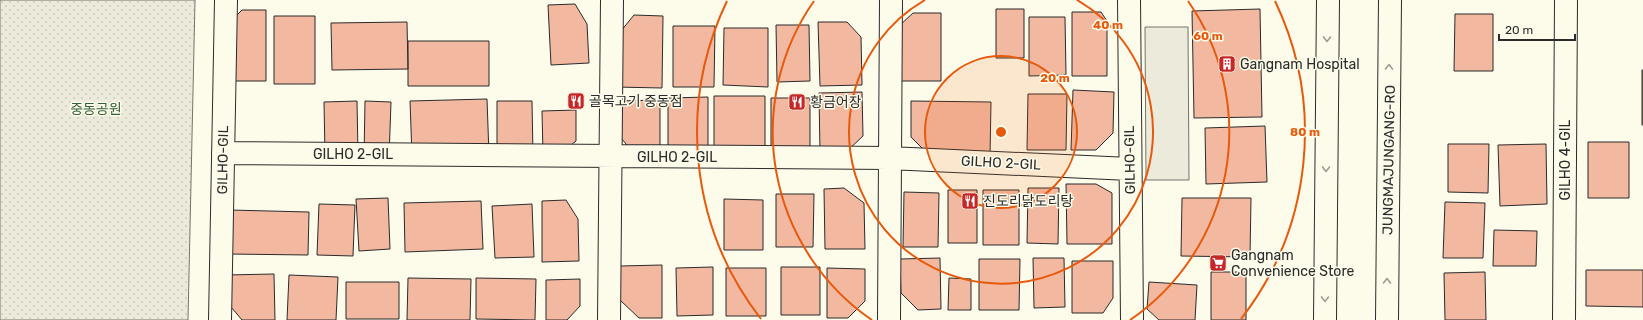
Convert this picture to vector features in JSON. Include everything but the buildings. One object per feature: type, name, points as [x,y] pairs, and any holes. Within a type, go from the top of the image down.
[{"type":"street","name":"GILHO-GIL","points":[[220,320],[226,0]]},
{"type":"street","points":[[609,320],[612,0]]},
{"type":"street","points":[[889,320],[891,0]]},
{"type":"street","name":"GILHO-GIL","points":[[1129,0],[1132,320]]},
{"type":"street","points":[[1325,320],[1328,0]]},
{"type":"street","name":"JUNGMAJUNGANG-RO","points":[[1387,320],[1390,0]]},
{"type":"street","name":"GILHO 4-GIL","points":[[1564,320],[1566,0]]},
{"type":"street","name":"GILHO 2-GIL","points":[[223,153],[889,158],[1130,169]]},
{"type":"green space","name":"중동공원","points":[[0,0],[195,0],[188,320],[0,320]]},
{"type":"shaded area","points":[[1145,27],[1188,27],[1189,180],[1146,180]]},
{"type":"place","name":"Gangnam Hospital","points":[[1227,64]]},
{"type":"place","name":"골목고기 중동점","points":[[576,101]]},
{"type":"place","name":"황금어장","points":[[797,102]]},
{"type":"place","name":"진도리닭도리탕","points":[[970,201]]},
{"type":"place","name":"Gangnam Convenience Store","points":[[1218,263]]}]
